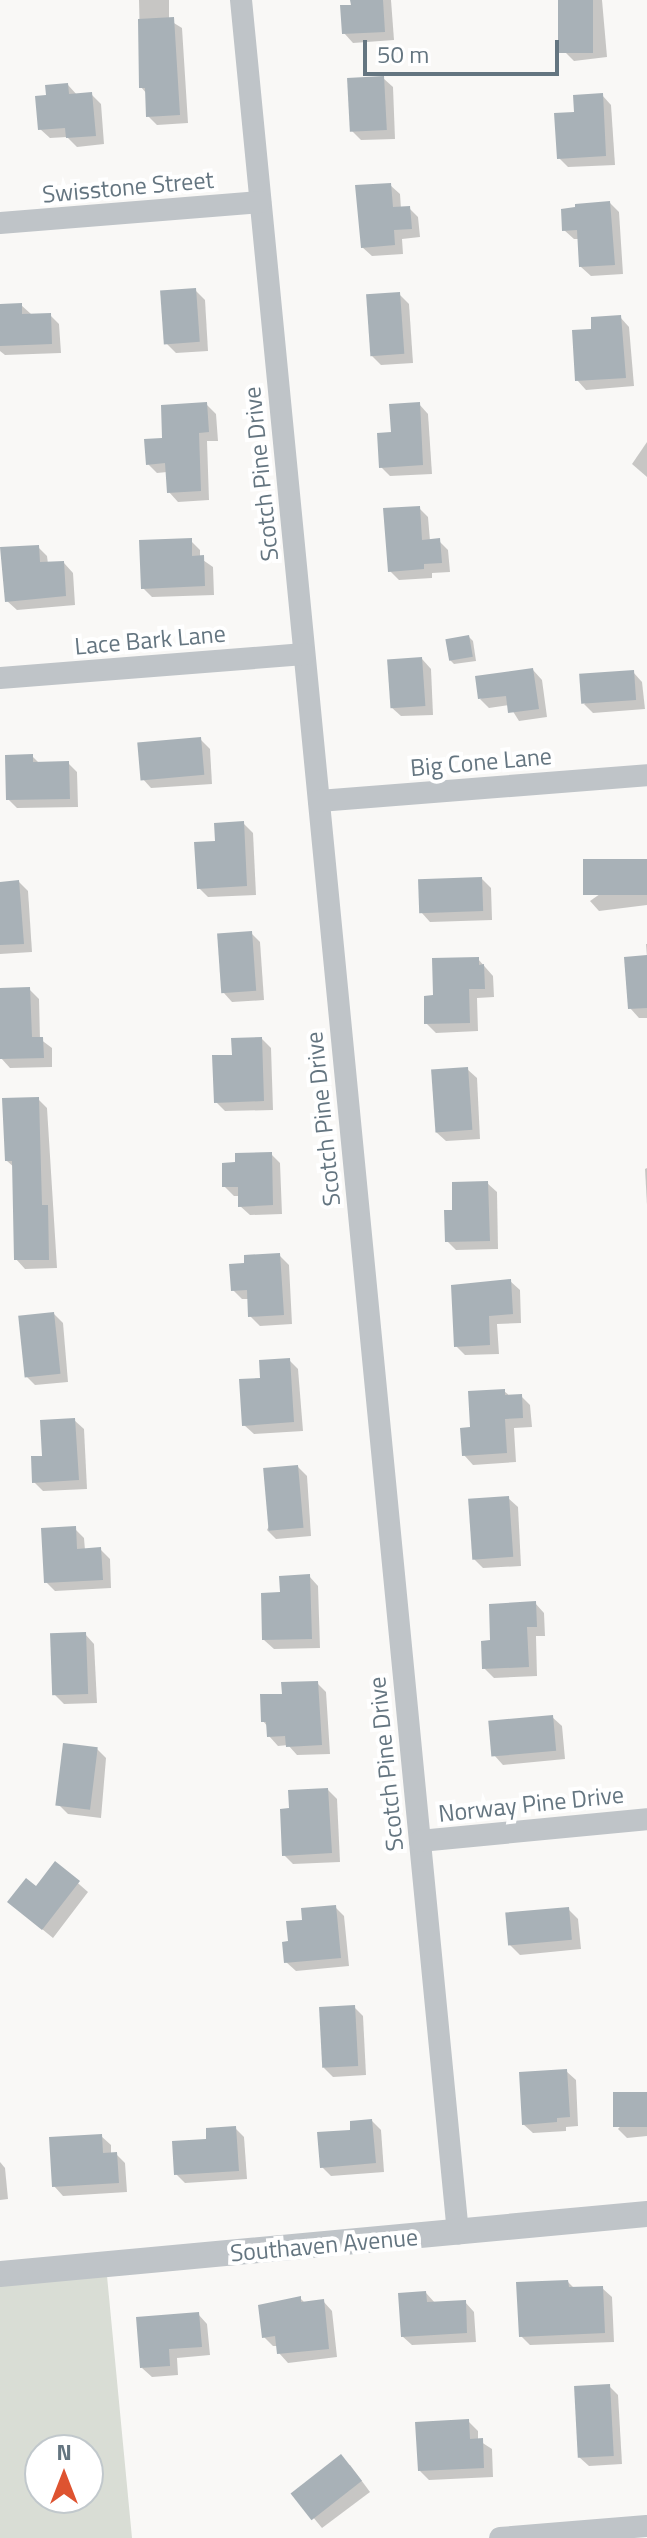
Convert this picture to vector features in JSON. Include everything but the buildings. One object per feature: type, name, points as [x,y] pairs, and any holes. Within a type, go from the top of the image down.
[{"type":"street","name":"Scotch Pine Drive","points":[[241,0],[458,2233]]},
{"type":"street","name":"Swisstone Street","points":[[0,223],[260,202]]},
{"type":"street","name":"Lace Bark Lane","points":[[0,678],[304,654]]},
{"type":"street","name":"Big Cone Lane","points":[[319,801],[647,775]]},
{"type":"street","name":"Norway Pine Drive","points":[[420,1841],[647,1819]]},
{"type":"street","name":"Southaven Avenue","points":[[0,2274],[647,2214]]},
{"type":"street","points":[[500,2538],[647,2526]]},
{"type":"shaded area","points":[[107,2276],[132,2538],[0,2538],[0,2286]]}]
